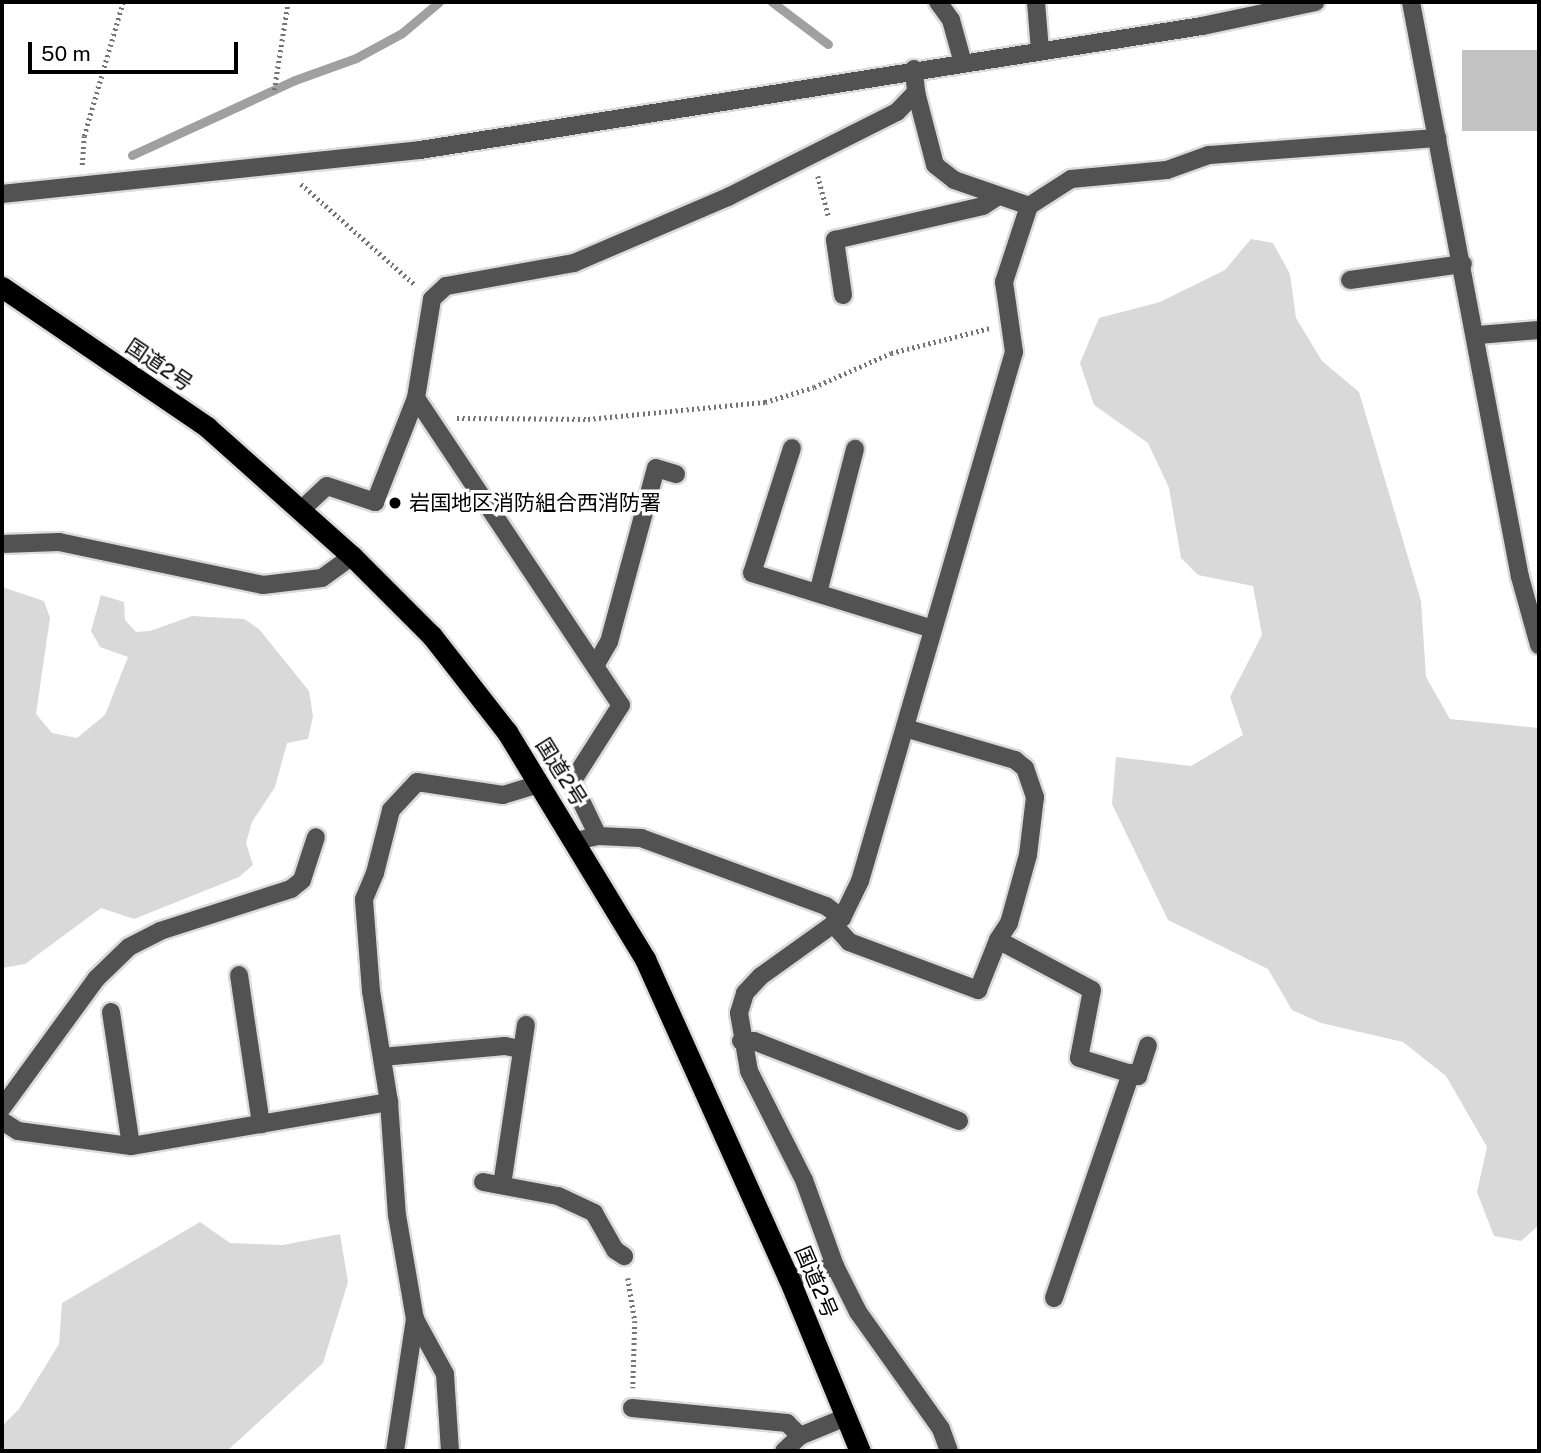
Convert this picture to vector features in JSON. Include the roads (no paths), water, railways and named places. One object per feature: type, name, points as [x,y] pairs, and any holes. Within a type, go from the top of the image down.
[{"type":"highway","name":"国道2号","points":[[2,288],[207,427],[352,556],[432,636],[507,732],[645,959],[789,1279],[860,1451]]},
{"type":"street","points":[[938,2],[951,20],[963,63]]},
{"type":"street","points":[[1036,2],[1040,51]]},
{"type":"street","points":[[6,196],[421,150],[914,69],[1202,26],[1316,2]]},
{"type":"street","points":[[1411,2],[1478,335],[1520,577],[1539,645]]},
{"type":"street","points":[[914,69],[916,92],[935,165],[954,180],[1029,206]]},
{"type":"street","points":[[301,510],[327,486],[375,502],[416,398],[432,299],[446,286],[464,279],[574,263],[691,214],[810,156],[897,112],[916,92]]},
{"type":"street","points":[[949,1451],[941,1429],[858,1312],[835,1266],[804,1180],[749,1071],[741,1041],[738,1013],[746,993],[761,976],[837,921],[860,881],[1014,352],[1004,282],[1029,206],[1071,179],[1167,170],[1209,155],[1437,138]]},
{"type":"street","points":[[843,295],[835,240],[983,206],[997,197]]},
{"type":"street","points":[[1350,281],[1463,264]]},
{"type":"street","points":[[1478,335],[1539,330]]},
{"type":"street","points":[[416,398],[621,705],[572,782],[598,836]]},
{"type":"street","points":[[792,449],[752,573],[933,629]]},
{"type":"street","points":[[818,593],[855,449]]},
{"type":"street","points":[[595,666],[609,642],[656,468],[676,474]]},
{"type":"street","points":[[2,544],[59,542],[263,585],[322,578],[352,556]]},
{"type":"street","points":[[575,841],[598,836],[640,838],[826,906],[849,942],[978,990],[998,940],[1009,923],[1028,855],[1035,797],[1025,768],[1015,760],[905,729]]},
{"type":"street","points":[[395,1451],[415,1319],[397,1215],[389,1102],[364,899],[391,810],[417,782],[503,794],[540,783]]},
{"type":"street","points":[[2,1108],[96,979],[129,947],[160,930],[291,889],[302,880],[311,862],[316,837]]},
{"type":"street","points":[[998,940],[1092,990],[1079,1058],[1138,1076],[1148,1046]]},
{"type":"street","points":[[239,975],[261,1124]]},
{"type":"street","points":[[111,1012],[131,1146]]},
{"type":"street","points":[[502,1185],[526,1025]]},
{"type":"street","points":[[741,1041],[754,1041],[959,1121]]},
{"type":"street","points":[[382,1058],[505,1046],[521,1049]]},
{"type":"street","points":[[1054,1298],[1131,1073]]},
{"type":"street","points":[[2,1121],[18,1131],[131,1146],[389,1102]]},
{"type":"street","points":[[483,1182],[558,1196],[594,1213],[615,1250],[624,1256]]},
{"type":"street","points":[[789,1279],[835,1266]]},
{"type":"street","points":[[415,1319],[445,1374],[450,1451]]},
{"type":"street","points":[[632,1408],[787,1423],[800,1436]]},
{"type":"street","points":[[785,1451],[800,1436],[846,1417]]},
{"type":"waterway","points":[[132,155],[295,80],[356,58],[402,33],[439,2]]},
{"type":"waterway","points":[[772,2],[828,44]]},
{"type":"place","name":"岩国地区消防組合西消防署","points":[[395,503]]}]
